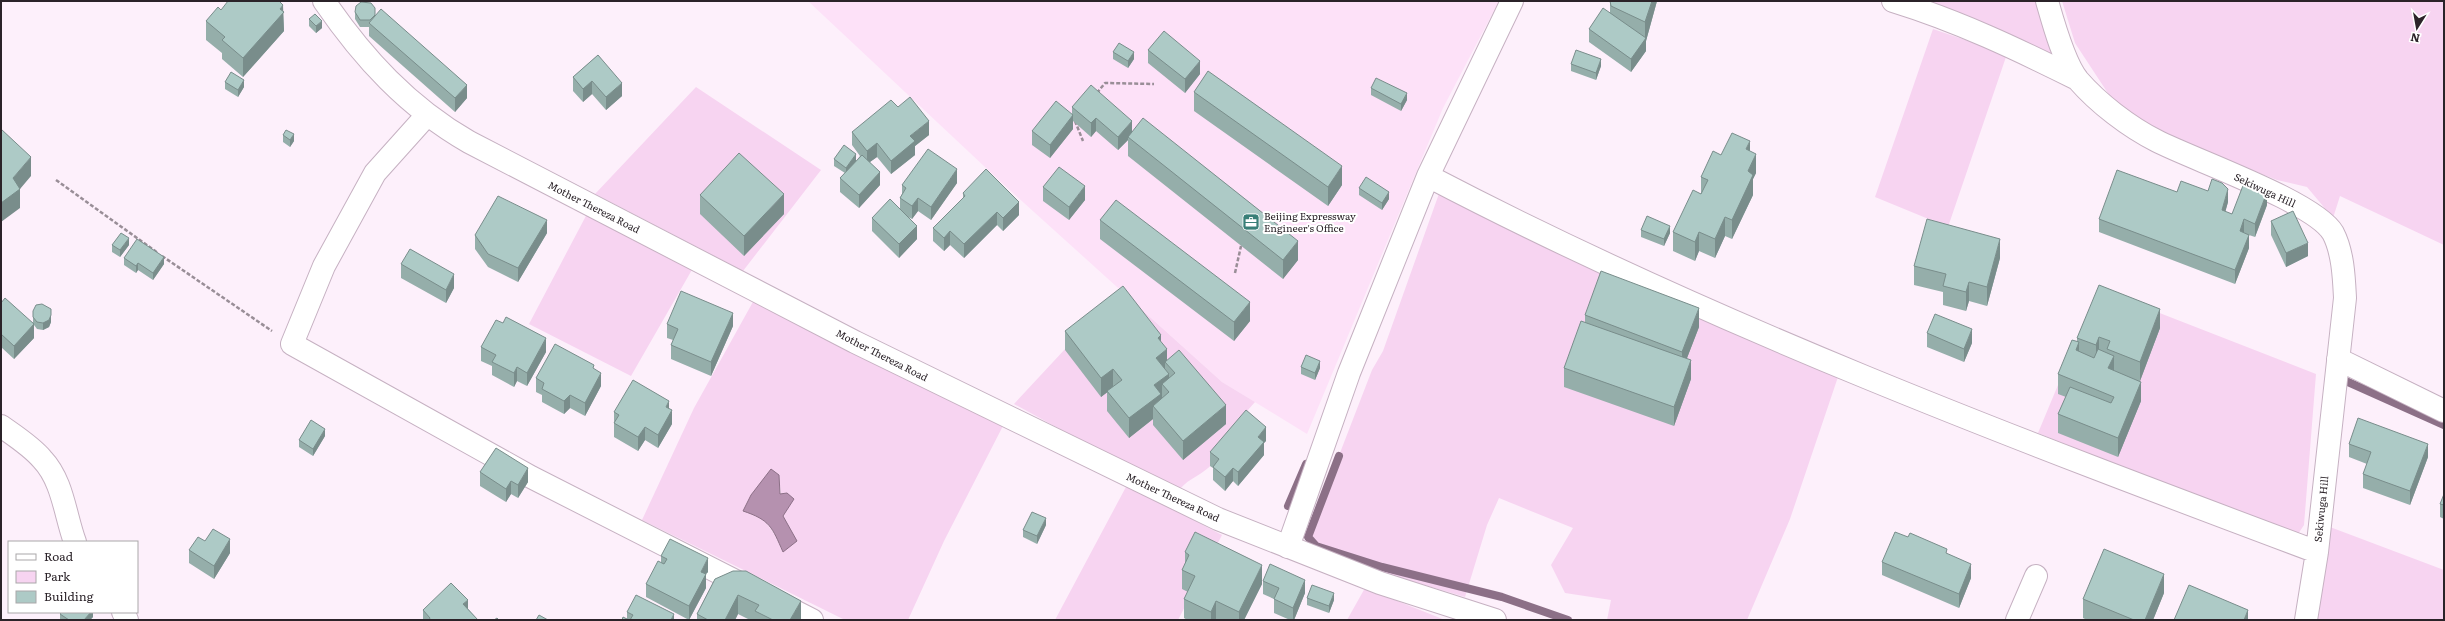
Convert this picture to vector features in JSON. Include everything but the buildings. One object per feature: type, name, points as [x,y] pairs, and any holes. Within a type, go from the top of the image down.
[{"type":"street","name":"Mother Thereza Road","points":[[324,1],[349,38],[380,73],[427,115],[469,142],[855,342],[1205,512],[1288,547],[1380,583],[1495,620]]},
{"type":"street","points":[[1288,547],[1349,373],[1428,176],[1512,1]]},
{"type":"street","points":[[1893,1],[1927,11],[1993,38],[2077,79]]},
{"type":"street","name":"Sekiwuga Hill","points":[[2047,1],[2056,32],[2077,79],[2102,102],[2154,140],[2290,200],[2333,232],[2344,276],[2345,298],[2317,552],[2306,620]]},
{"type":"street","points":[[427,115],[375,173],[327,261],[292,344],[531,477],[812,620]]},
{"type":"street","points":[[1428,176],[1596,259],[1855,372],[2067,458],[2317,552]]},
{"type":"street","points":[[2338,359],[2444,411]]},
{"type":"street","points":[[1,426],[34,451],[50,468],[56,480],[75,541]]},
{"type":"street","points":[[2017,620],[2036,576]]},
{"type":"path","points":[[1092,99],[1105,84],[1154,84]]},
{"type":"path","points":[[1079,115],[1074,120],[1083,141]]},
{"type":"path","points":[[56,180],[203,285],[292,344]]},
{"type":"path","points":[[1235,274],[1241,246]]},
{"type":"shaded area","points":[[808,1],[1499,1],[1443,108],[1307,434],[1222,382],[1002,183]]},
{"type":"shaded area","points":[[771,469],[779,475],[780,494],[787,493],[794,499],[783,516],[797,541],[783,552],[773,530],[765,521],[743,511],[751,495]]},
{"type":"green space","points":[[1918,1],[2037,1],[2055,58]]},
{"type":"green space","points":[[2062,1],[2444,1],[2444,245],[2340,196],[2333,218],[2307,187],[2277,180],[2178,141],[2115,104],[2075,43]]},
{"type":"green space","points":[[1933,29],[2007,54],[1948,227],[1875,197]]},
{"type":"green space","points":[[696,87],[821,170],[743,271],[595,194]]},
{"type":"green space","points":[[1441,188],[1598,272],[1840,371],[1790,519],[1747,620],[1607,620],[1611,600],[1565,593],[1551,565],[1573,528],[1499,498],[1487,525],[1465,597],[1361,566],[1310,539],[1316,515],[1372,370],[1383,351]]},
{"type":"green space","points":[[588,212],[693,268],[631,376],[529,324]]},
{"type":"green space","points":[[2098,289],[2316,374],[2304,525],[2298,534],[2283,534],[2038,433]]},
{"type":"green space","points":[[1120,290],[1222,382],[1255,402],[1243,417],[1212,464],[1205,471],[1180,489],[1127,466],[1014,404]]},
{"type":"green space","points":[[754,300],[1006,420],[944,541],[908,620],[845,620],[642,520],[694,408]],"holes":[[[779,475],[783,516],[783,552],[775,535],[763,518]]]},
{"type":"green space","points":[[1127,485],[1222,535],[1178,620],[1055,620]]},
{"type":"green space","points":[[2322,524],[2444,570],[2444,620],[2318,620]]},
{"type":"green space","points":[[1365,588],[1445,620],[1347,620]]},
{"type":"waterway","points":[[2339,380],[2339,378],[2444,425]]},
{"type":"waterway","points":[[1339,456],[1308,537],[1316,546],[1382,567],[1502,597],[1568,620]]},
{"type":"waterway","points":[[1288,506],[1306,464]]},
{"type":"place","name":"Beijing Expressway Engineer's Office","points":[[1251,222]]}]
